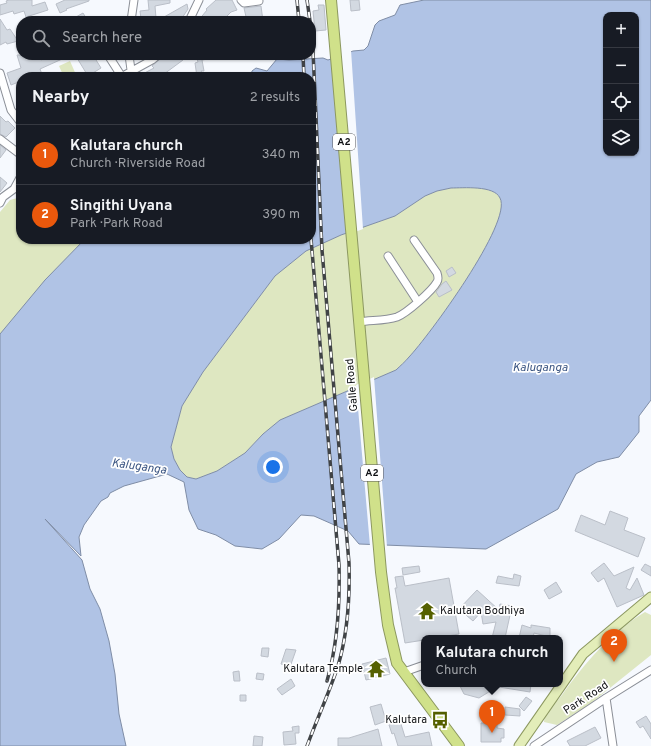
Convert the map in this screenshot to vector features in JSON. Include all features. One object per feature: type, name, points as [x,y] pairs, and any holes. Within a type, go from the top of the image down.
[{"type":"highway","name":"Galle Road","points":[[332,0],[381,572],[391,643],[397,662],[458,746]]},
{"type":"main road","points":[[563,683],[583,654],[649,602]]},
{"type":"main road","points":[[519,746],[560,687]]},
{"type":"street","points":[[132,16],[134,0]]},
{"type":"street","points":[[191,16],[199,0]]},
{"type":"street","points":[[240,0],[244,4],[259,1],[258,0]]},
{"type":"street","points":[[111,60],[119,72]]},
{"type":"street","points":[[130,60],[131,70]]},
{"type":"street","points":[[128,72],[152,60]]},
{"type":"street","points":[[0,73],[11,110],[16,116]]},
{"type":"street","points":[[0,139],[16,151]]},
{"type":"street","points":[[1,198],[14,190],[16,186]]},
{"type":"street","points":[[359,322],[395,318],[403,314],[418,302],[438,282],[439,277],[437,273],[414,240]]},
{"type":"street","points":[[388,256],[418,302]]},
{"type":"street","points":[[404,672],[421,666]]},
{"type":"street","name":"Park Road","points":[[534,746],[651,670]]},
{"type":"street","points":[[606,698],[613,746]]},
{"type":"green space","points":[[70,61],[75,72],[62,72],[59,66]]},
{"type":"green space","name":"Kaluganga","points":[[451,188],[478,188],[492,191],[500,198],[501,211],[494,230],[482,254],[450,304],[407,359],[396,370],[280,420],[263,434],[245,453],[217,471],[196,479],[187,477],[180,470],[174,459],[171,447],[182,406],[203,372],[275,276],[306,251],[341,235],[395,216],[425,196],[437,191]]},
{"type":"green space","points":[[16,198],[16,244],[82,244],[0,335],[0,212],[10,200]]},
{"type":"green space","points":[[645,612],[651,615],[651,655],[590,704],[557,725],[544,722],[548,710],[559,699],[599,649],[620,629]]},
{"type":"water","name":"Kaluganga","points":[[424,0],[651,0],[651,400],[639,416],[639,432],[619,457],[597,462],[576,474],[558,509],[486,549],[359,544],[348,531],[314,516],[301,515],[279,539],[262,549],[235,546],[216,535],[198,529],[189,510],[184,482],[167,474],[124,486],[110,493],[108,497],[101,501],[84,525],[79,537],[81,556],[45,519],[82,560],[90,589],[100,609],[109,641],[115,674],[119,714],[126,746],[0,746],[0,334],[45,280],[80,244],[316,244],[316,72],[252,71],[256,68],[267,71],[276,60],[316,60],[316,58],[323,58],[328,60],[353,51],[364,50],[368,46],[375,25],[379,21],[395,15],[400,5]],"holes":[[[451,188],[478,188],[492,191],[500,198],[501,211],[494,230],[482,254],[450,304],[419,345],[396,370],[280,420],[263,434],[245,453],[217,471],[196,479],[187,477],[180,470],[174,459],[171,447],[182,406],[203,372],[275,276],[306,251],[341,235],[395,216],[425,196],[437,191]]]},
{"type":"pier","points":[[351,50],[363,229],[347,235],[334,55]]},
{"type":"pier","points":[[374,377],[387,547],[370,546],[356,385]]},
{"type":"building","points":[[32,0],[32,6],[45,2],[48,10],[29,16],[26,16],[24,11],[14,14],[13,11],[0,15],[0,5],[7,3],[6,1]]},
{"type":"building","points":[[65,0],[89,1],[66,9],[67,10],[60,13],[56,4]]},
{"type":"building","points":[[148,0],[170,0],[170,3],[155,6],[156,16],[141,16],[140,11],[149,10]]},
{"type":"building","points":[[216,0],[232,0],[237,10],[231,12],[227,16],[202,16],[207,10],[206,9]]},
{"type":"building","points":[[350,0],[359,0],[360,10],[351,11]]},
{"type":"building","points":[[187,4],[188,9],[183,16],[166,16]]},
{"type":"building","points":[[318,5],[324,5],[326,30],[316,31],[316,16],[314,16],[313,11],[319,10]]},
{"type":"building","points":[[261,6],[262,16],[246,16],[244,8]]},
{"type":"building","points":[[83,13],[85,16],[78,16]]},
{"type":"building","points":[[0,19],[7,30],[10,29],[16,38],[16,42],[7,44],[6,42],[0,45]]},
{"type":"building","points":[[19,60],[60,60],[40,69],[41,72],[16,72],[16,83],[11,85],[7,73],[21,68]]},
{"type":"building","points":[[78,60],[96,60],[101,68],[94,72],[86,72]]},
{"type":"building","points":[[159,60],[183,60],[167,72],[146,72],[154,68],[152,66]]},
{"type":"building","points":[[197,60],[202,60],[204,71],[196,72],[195,63],[198,62]]},
{"type":"building","points":[[0,116],[15,128],[6,137],[0,134]]},
{"type":"building","points":[[0,145],[6,150],[0,158]]},
{"type":"building","points":[[0,177],[7,183],[0,192]]},
{"type":"building","points":[[452,267],[456,273],[449,277],[446,271]]},
{"type":"building","points":[[446,281],[452,290],[439,297],[436,292]]},
{"type":"building","points":[[610,511],[628,518],[624,530],[645,538],[638,557],[575,531],[581,515],[605,525]]},
{"type":"building","points":[[604,563],[614,576],[634,567],[626,588],[630,590],[637,578],[644,595],[617,607],[604,578],[598,582],[591,573]]},
{"type":"building","points":[[645,564],[651,567],[651,576],[641,570]]},
{"type":"building","points":[[419,566],[420,572],[403,575],[402,568]]},
{"type":"building","points":[[514,574],[521,576],[519,586],[496,583],[498,576],[513,579]]},
{"type":"building","points":[[403,576],[405,586],[449,578],[459,634],[421,635],[421,640],[405,643],[395,588],[397,588],[395,577]]},
{"type":"building","points":[[556,582],[562,592],[549,599],[544,590]]},
{"type":"building","points":[[477,590],[499,610],[500,604],[512,606],[506,635],[493,635],[496,622],[483,624],[481,612],[473,621],[459,609]]},
{"type":"building","points":[[522,625],[531,628],[531,625],[550,628],[550,635],[534,633],[534,635],[520,635]]},
{"type":"building","points":[[262,648],[269,648],[268,657],[261,656]]},
{"type":"building","points":[[286,649],[296,650],[290,667],[281,664]]},
{"type":"building","name":"Kalutara Temple","points":[[386,658],[390,674],[366,680],[362,664]]},
{"type":"building","points":[[239,671],[240,681],[234,681],[233,672]]},
{"type":"building","points":[[257,673],[264,674],[263,680],[256,679]]},
{"type":"building","points":[[291,679],[295,686],[282,695],[277,689]]},
{"type":"building","points":[[460,687],[493,687],[492,690],[479,698],[464,694]]},
{"type":"building","points":[[499,687],[531,687],[530,692]]},
{"type":"building","points":[[240,695],[246,695],[246,701],[240,701]]},
{"type":"building","points":[[526,697],[532,701],[524,711],[519,706]]},
{"type":"building","points":[[381,704],[386,721],[375,725],[370,707]]},
{"type":"building","points":[[505,707],[520,709],[520,716],[505,715]]},
{"type":"building","points":[[486,711],[497,712],[497,728],[504,729],[504,738],[501,738],[501,742],[481,742],[481,723],[485,723]]},
{"type":"building","points":[[646,716],[651,724],[651,739],[643,726],[640,728],[636,722]]},
{"type":"building","points":[[400,721],[405,737],[429,732],[432,746],[398,746],[394,733],[392,734],[389,725]]},
{"type":"building","points":[[299,726],[299,733],[295,733],[296,744],[284,745],[283,732],[293,731],[292,727]]},
{"type":"building","points":[[595,727],[601,738],[585,746],[570,746],[567,741]]},
{"type":"building","points":[[378,729],[382,746],[338,746],[338,738],[349,738]]},
{"type":"building","points":[[254,736],[263,737],[262,746],[253,746]]},
{"type":"railway","points":[[297,0],[299,16]]},
{"type":"railway","points":[[307,0],[309,16]]},
{"type":"railway","points":[[303,60],[304,72]]},
{"type":"railway","points":[[313,60],[314,72]]},
{"type":"railway","points":[[307,746],[338,666],[344,640],[349,602],[349,563],[322,250],[316,117]]},
{"type":"railway","points":[[311,244],[339,565],[338,623],[334,652],[327,681]]},
{"type":"place","name":"Kalutara Bodhiya","points":[[427,611]]},
{"type":"place","name":"Singithi Uyana","points":[[614,662]]},
{"type":"place","name":"Kalutara Temple","points":[[376,669]]},
{"type":"place","name":"Kalutara","points":[[440,720]]},
{"type":"place","name":"Kalutara church","points":[[492,733]]}]
